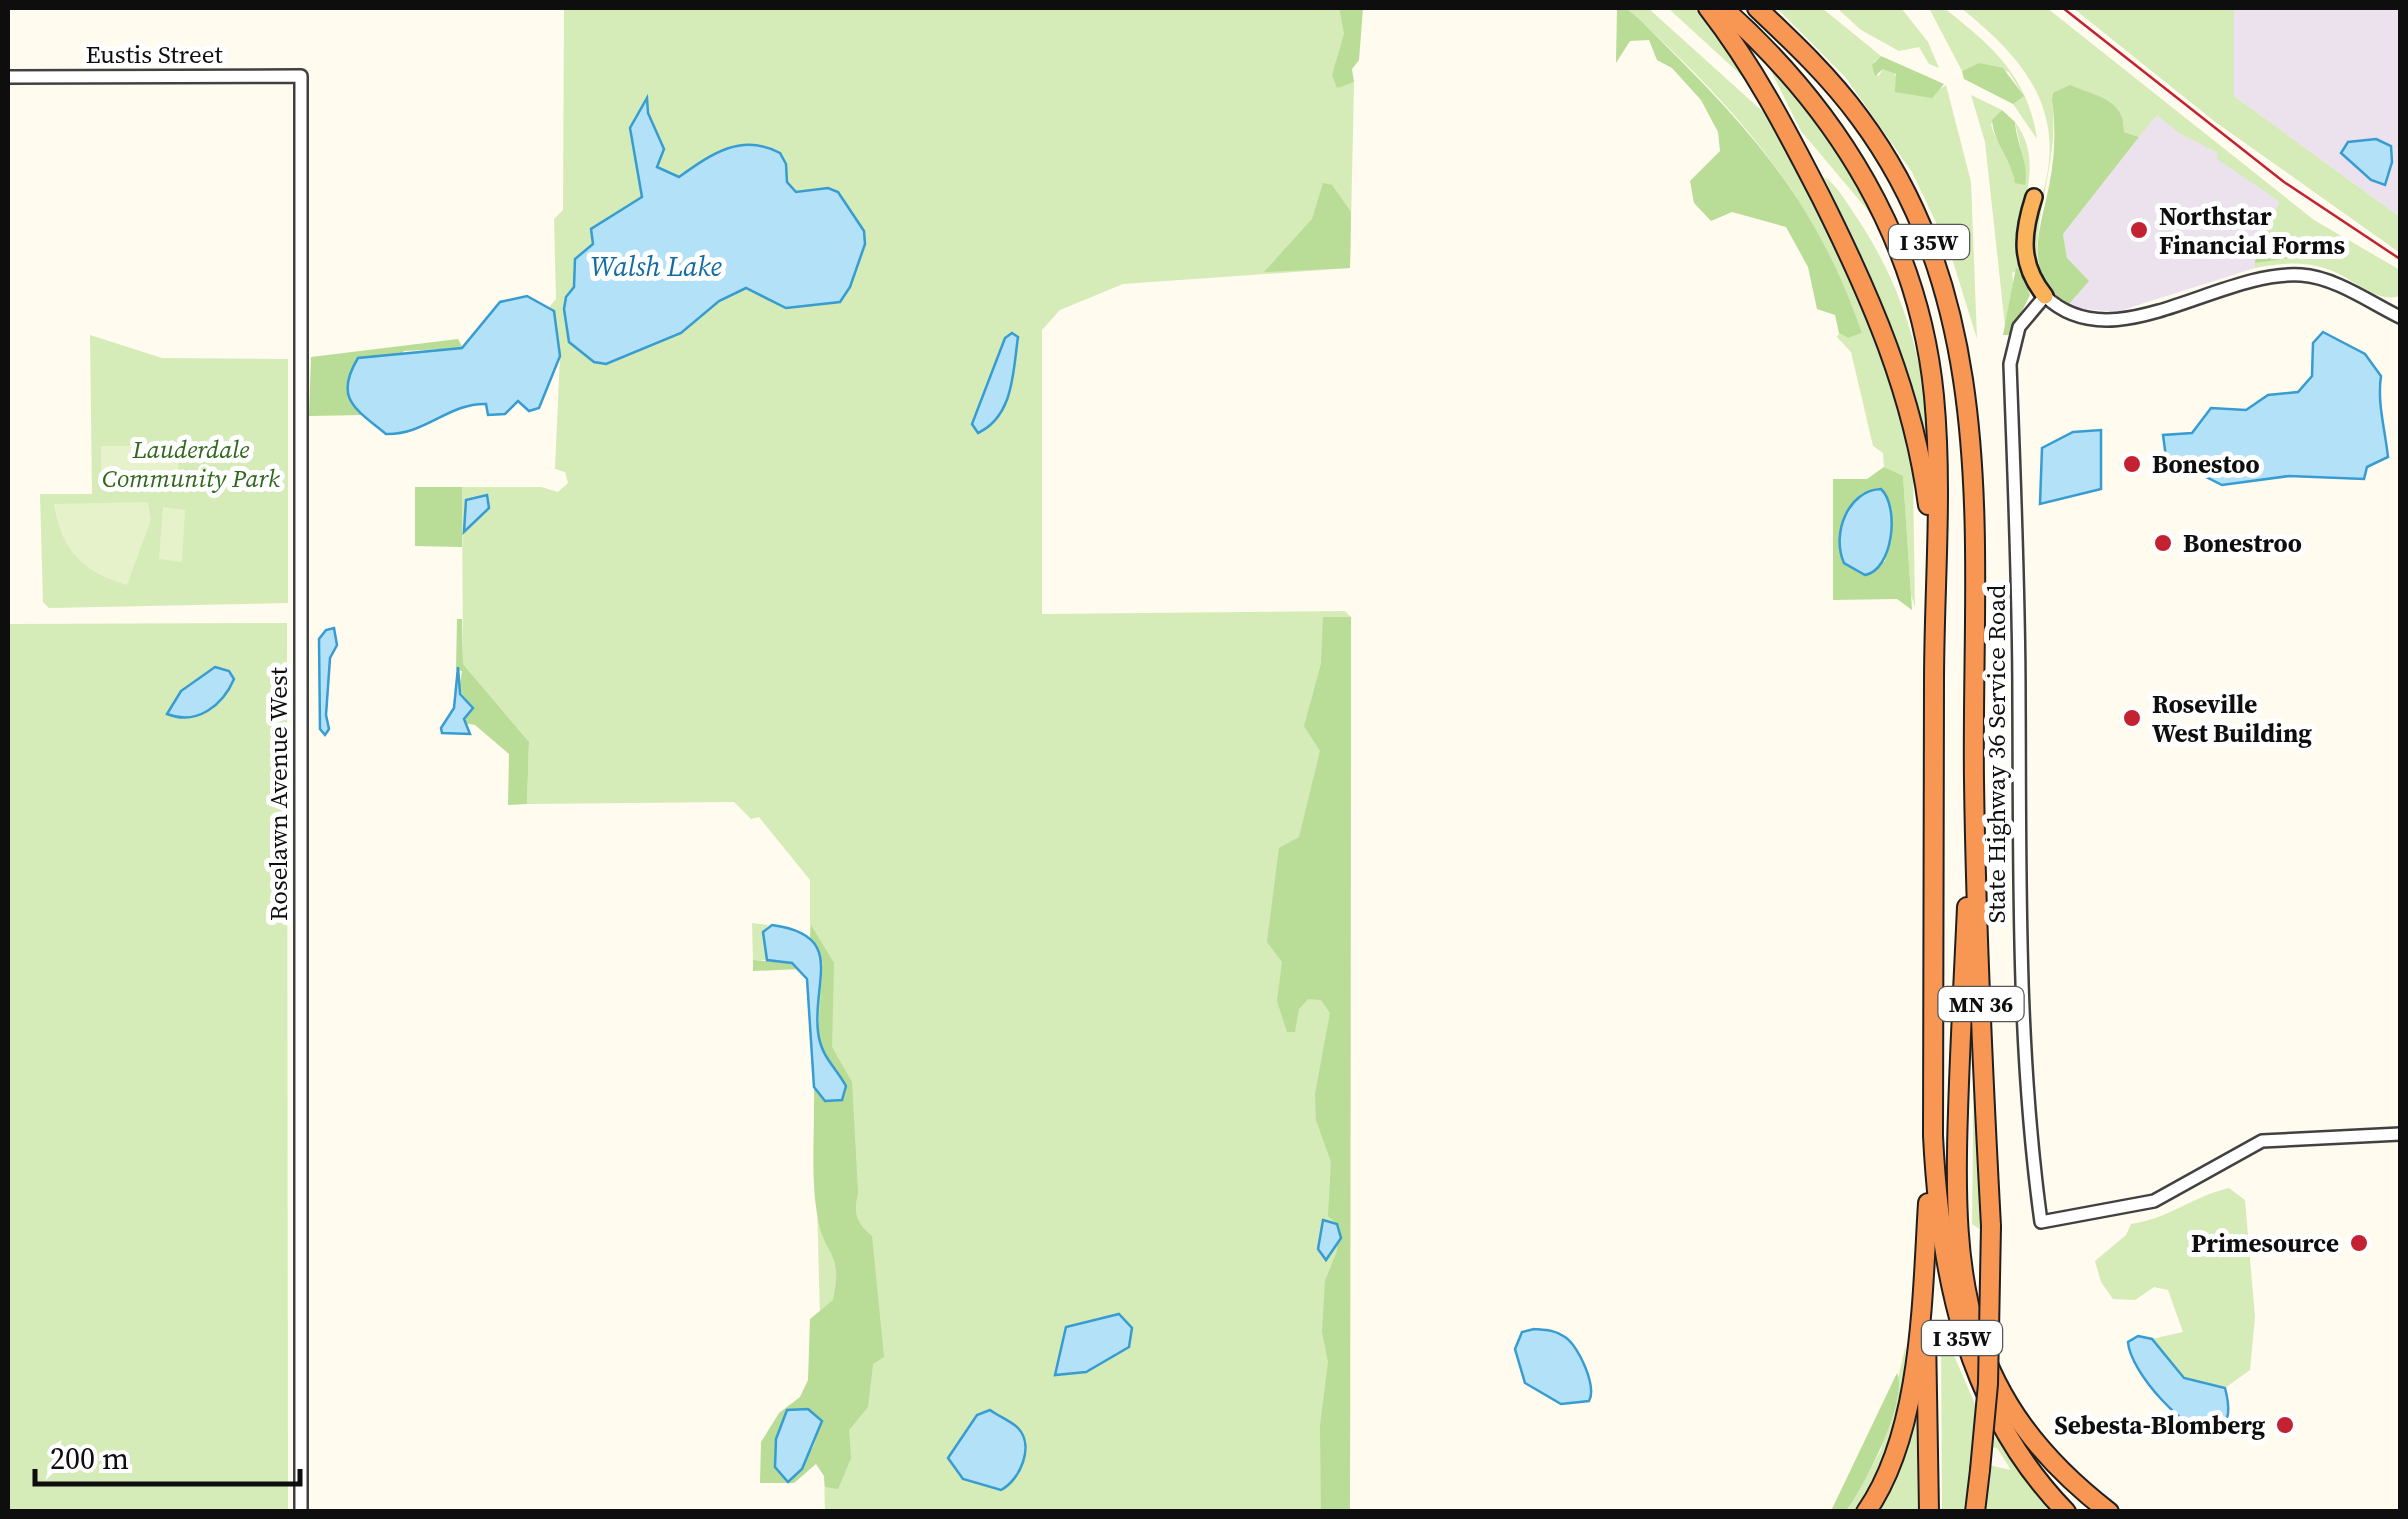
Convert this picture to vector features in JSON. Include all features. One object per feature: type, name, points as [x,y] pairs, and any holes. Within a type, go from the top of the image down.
[{"type":"highway","points":[[1708,8],[1750,64],[1870,296],[1903,387],[1924,481],[1934,589]]},
{"type":"highway","name":"I 35W","points":[[1723,8],[1795,79],[1837,132],[1872,190],[1904,261],[1923,326],[1934,397],[1933,1136],[1941,1243],[1962,1338],[2002,1427],[2066,1512]]},
{"type":"highway","name":"I 35W","points":[[1758,8],[1820,70],[1868,130],[1920,223],[1947,290],[1969,401],[1976,530],[1974,782],[1955,1210],[1961,1278],[1982,1351],[2014,1411],[2050,1458],[2109,1512]]},
{"type":"highway","points":[[2034,196],[2024,250],[2031,275],[2045,296]]},
{"type":"highway","name":"MN 36","points":[[1974,782],[1991,1226],[1988,1384],[1976,1512]]},
{"type":"highway","points":[[1866,1512],[1888,1476],[1904,1435],[1933,1136]]},
{"type":"highway","points":[[1926,1239],[1929,1512]]},
{"type":"street","name":"Eustis Street","points":[[8,77],[301,76]]},
{"type":"street","name":"Roselawn Avenue West","points":[[301,76],[301,1512]]},
{"type":"street","points":[[2045,296],[2078,318],[2117,322],[2202,294],[2274,276],[2304,275],[2400,317]]},
{"type":"street","name":"State Highway 36 Service Road","points":[[2045,296],[2020,326],[2010,364],[2019,606],[2022,1062],[2041,1222],[2154,1201],[2262,1141],[2400,1134]]},
{"type":"street","points":[[2382,308],[2400,302]]},
{"type":"shaded area","points":[[2234,8],[2400,8],[2400,217],[2234,96]]},
{"type":"shaded area","points":[[2157,114],[2178,132],[2219,153],[2216,157],[2281,202],[2257,242],[2255,268],[2116,312],[2075,308],[2069,304],[2088,281],[2067,258],[2063,234]]},
{"type":"green space","points":[[564,8],[1339,8],[1354,85],[1350,268],[1123,284],[1060,310],[1042,330],[1042,614],[1345,611],[1351,617],[1350,1511],[825,1511],[814,1087],[819,1096],[824,1059],[810,938],[810,880],[759,817],[751,819],[734,802],[527,804],[529,742],[463,664],[462,487],[541,487],[558,492],[568,483],[565,472],[555,469],[560,356],[550,306],[556,299],[554,219],[563,210]]},
{"type":"green space","points":[[1339,8],[1363,8],[1359,60],[1352,69],[1354,82],[1337,88],[1332,75],[1344,34]]},
{"type":"green space","points":[[1617,8],[1626,8],[1677,57],[1771,162],[1821,239],[1862,333],[1848,338],[1839,333],[1835,315],[1817,309],[1808,267],[1786,227],[1732,212],[1711,221],[1694,203],[1690,181],[1720,151],[1718,132],[1701,100],[1672,68],[1657,60],[1649,40],[1630,41],[1616,63]]},
{"type":"green space","points":[[1626,8],[1648,8],[1780,127],[1885,349],[1913,478],[1915,607],[1903,477],[1884,467],[1883,453],[1873,446],[1851,352],[1837,337],[1839,333],[1848,338],[1862,333],[1820,237],[1766,154],[1735,117]]},
{"type":"green space","points":[[1668,8],[1695,8],[1752,85]]},
{"type":"green space","points":[[1777,8],[1822,8],[1881,56],[1874,62],[1878,77],[1883,69],[1892,70],[1906,92],[1927,97],[1946,85],[1971,182],[1977,339],[1950,252],[1912,172],[1846,78]]},
{"type":"green space","points":[[1837,8],[1901,8],[1928,42],[1939,68],[1929,64],[1919,47],[1899,51],[1861,30]]},
{"type":"green space","points":[[1929,8],[1944,8],[2005,64],[2025,97],[2037,139],[2013,104],[2023,95],[2009,72],[1979,63],[1962,71]]},
{"type":"green space","points":[[1961,8],[2047,8],[2314,220],[2400,270],[2400,296],[2381,296],[2318,266],[2255,268],[2255,263],[2281,257],[2278,238],[2265,229],[2280,202],[2216,158],[2218,153],[2179,133],[2157,115],[2139,137],[2124,132],[2124,124],[2099,99],[2084,91],[2052,100],[2052,146],[2038,232],[2039,275],[2032,241],[2049,156],[2042,106],[2018,63]]},
{"type":"green space","points":[[2073,8],[2234,8],[2234,96],[2400,217],[2400,253],[2214,121]]},
{"type":"green space","points":[[1881,56],[1944,84],[1932,98],[1895,92],[1896,74],[1883,69],[1875,76],[1872,65]]},
{"type":"green space","points":[[1767,63],[1838,147],[1881,226],[1801,131]]},
{"type":"green space","points":[[1979,63],[2003,68],[2024,96],[2013,104],[1964,79],[1962,71]]},
{"type":"green space","points":[[2070,85],[2114,105],[2124,132],[2139,137],[2063,234],[2067,258],[2089,281],[2069,304],[2044,280],[2038,251],[2054,154],[2053,93]]},
{"type":"green space","points":[[1971,95],[2002,110],[1991,124],[2011,164],[2014,179],[2024,162],[2015,122],[2029,157],[2020,231],[2021,269],[2012,273],[2014,289],[2005,326],[1985,142]]},
{"type":"green space","points":[[2002,110],[2015,122],[2026,170],[2025,185],[2015,183],[1993,129],[1992,120]]},
{"type":"green space","points":[[1824,177],[1840,193],[1872,241],[1901,303],[1920,368],[1928,470],[1912,393],[1888,320]]},
{"type":"green space","points":[[1323,183],[1332,185],[1351,212],[1350,268],[1264,272],[1312,219]]},
{"type":"green space","points":[[2265,229],[2279,238],[2281,246],[2297,251],[2297,257],[2255,263],[2257,242]]},
{"type":"green space","points":[[2016,268],[2021,269],[2030,295],[2010,335],[2003,335]]},
{"type":"green space","name":"Lauderdale Community Park","points":[[90,335],[162,358],[288,359],[288,603],[49,608],[43,602],[40,494],[92,494]]},
{"type":"green space","points":[[458,339],[463,348],[404,351],[357,411],[363,415],[309,416],[311,357]]},
{"type":"green space","points":[[101,446],[178,446],[179,489],[101,490]]},
{"type":"green space","points":[[1884,467],[1903,476],[1912,610],[1897,599],[1833,600],[1833,479],[1867,479]],"holes":[[[1877,488],[1892,509],[1885,561],[1866,575],[1844,563],[1842,528],[1857,499]]]},
{"type":"green space","points":[[415,487],[462,487],[462,547],[415,546]]},
{"type":"green space","points":[[148,502],[151,520],[127,585],[98,573],[76,557],[62,534],[54,504]]},
{"type":"green space","points":[[163,507],[185,510],[182,562],[159,559]]},
{"type":"green space","points":[[1323,617],[1351,617],[1350,1511],[1321,1511],[1320,1426],[1328,1362],[1322,1332],[1325,1281],[1337,1251],[1337,1224],[1328,1216],[1331,1162],[1316,1120],[1315,1094],[1330,1013],[1321,1000],[1308,999],[1299,1009],[1295,1032],[1287,1032],[1277,1001],[1282,962],[1267,942],[1279,848],[1299,837],[1320,751],[1304,726],[1321,664]]},
{"type":"green space","points":[[457,619],[462,619],[463,664],[529,742],[527,804],[508,805],[509,754],[475,725],[464,723],[471,706],[459,690],[462,671],[456,670]]},
{"type":"green space","points":[[287,623],[288,1511],[8,1511],[8,624]]},
{"type":"green space","points":[[752,923],[768,925],[763,932],[767,960],[753,960]]},
{"type":"green space","points":[[811,925],[834,963],[832,1047],[852,1082],[856,1212],[862,1227],[872,1236],[884,1357],[873,1364],[868,1407],[849,1430],[851,1458],[838,1489],[825,1487],[824,1476],[816,1464],[794,1483],[760,1483],[761,1442],[779,1413],[800,1397],[808,1380],[810,1319],[833,1300],[836,1284],[835,1262],[821,1231],[816,1203],[814,1087],[825,1101],[842,1100],[844,1081],[824,1058],[818,1032],[823,963],[810,938]],"holes":[[[808,1409],[822,1422],[813,1447],[788,1482],[788,1410]]]},
{"type":"green space","points":[[753,960],[792,963],[801,969],[753,971]]},
{"type":"green space","points":[[1974,1047],[1984,1232],[1972,1224]]},
{"type":"green space","points":[[2229,1188],[2245,1200],[2255,1317],[2250,1370],[2225,1388],[2184,1378],[2152,1339],[2183,1332],[2168,1290],[2154,1287],[2135,1300],[2113,1299],[2101,1282],[2095,1261],[2126,1235],[2131,1224]]},
{"type":"green space","points":[[1941,1335],[1945,1335],[1978,1411],[1969,1511],[1942,1511]]},
{"type":"green space","points":[[1906,1344],[1899,1411],[1888,1449],[1859,1511],[1846,1512],[1881,1450]]},
{"type":"green space","points":[[1897,1373],[1899,1386],[1891,1422],[1864,1482],[1846,1511],[1831,1511]]},
{"type":"green space","points":[[1916,1407],[1918,1511],[1872,1512]]},
{"type":"green space","points":[[1991,1432],[2050,1511],[1985,1512],[1988,1465],[2011,1470],[1997,1448],[1990,1447]]},
{"type":"water","name":"Walsh Lake","points":[[647,98],[648,113],[664,149],[657,167],[679,177],[714,154],[752,145],[780,153],[786,164],[787,182],[796,192],[828,188],[838,192],[864,231],[865,244],[850,287],[840,302],[786,308],[746,288],[719,301],[681,333],[606,364],[594,362],[569,342],[564,309],[566,297],[574,287],[575,259],[593,244],[591,229],[642,197],[630,128]]},
{"type":"water","points":[[2376,139],[2391,146],[2392,162],[2385,185],[2371,180],[2341,153],[2348,142]]},
{"type":"water","name":"Walsh Lake","points":[[527,296],[554,311],[560,356],[539,408],[529,411],[518,401],[505,414],[488,415],[486,404],[472,405],[413,430],[386,434],[351,401],[348,383],[358,358],[462,348],[500,302]]},
{"type":"water","points":[[2323,332],[2365,354],[2381,376],[2388,457],[2367,467],[2364,479],[2289,476],[2222,485],[2204,476],[2168,472],[2163,435],[2192,433],[2211,408],[2246,410],[2268,395],[2298,392],[2312,376],[2313,343]]},
{"type":"water","points":[[1012,333],[1018,337],[1010,391],[999,416],[978,433],[972,424],[1005,338]]},
{"type":"water","points":[[2101,430],[2101,489],[2040,504],[2042,448],[2073,432]]},
{"type":"water","points":[[1881,489],[1890,509],[1891,537],[1882,562],[1865,575],[1844,563],[1841,527],[1859,497]]},
{"type":"water","points":[[487,495],[489,508],[464,532],[466,500]]},
{"type":"water","points":[[334,628],[337,645],[330,658],[326,715],[329,729],[325,735],[320,729],[319,639],[326,630]]},
{"type":"water","points":[[215,667],[229,671],[234,679],[216,705],[189,717],[167,714],[181,691]]},
{"type":"water","points":[[458,667],[460,694],[473,708],[464,719],[470,734],[442,733],[441,728],[454,708]]},
{"type":"water","points":[[772,925],[795,930],[810,939],[818,950],[818,1032],[825,1055],[846,1086],[842,1100],[825,1101],[814,1087],[807,979],[792,963],[767,960],[763,932]]},
{"type":"water","points":[[1323,1220],[1337,1224],[1341,1238],[1326,1260],[1318,1249]]},
{"type":"water","points":[[1119,1314],[1132,1328],[1129,1347],[1086,1372],[1055,1375],[1066,1327]]},
{"type":"water","points":[[1534,1329],[1558,1333],[1576,1349],[1589,1377],[1589,1401],[1561,1404],[1525,1383],[1515,1349],[1522,1332]]},
{"type":"water","points":[[2138,1336],[2152,1339],[2184,1378],[2225,1388],[2228,1414],[2216,1436],[2190,1425],[2149,1384],[2131,1355],[2128,1342]]},
{"type":"water","points":[[808,1409],[822,1421],[802,1469],[788,1482],[775,1467],[776,1439],[787,1410]]},
{"type":"water","points":[[990,1410],[1018,1428],[1025,1444],[1019,1471],[1001,1490],[963,1479],[948,1458],[977,1415]]},
{"type":"railway","points":[[2063,8],[2284,182],[2400,259]]},
{"type":"place","name":"Northstar Financial Forms","points":[[2139,230]]},
{"type":"place","name":"Bonestoo","points":[[2132,464]]},
{"type":"place","name":"Bonestroo","points":[[2163,543]]},
{"type":"place","name":"Roseville West Building","points":[[2132,718]]},
{"type":"place","name":"Primesource","points":[[2359,1243]]},
{"type":"place","name":"Sebesta-Blomberg","points":[[2285,1425]]}]
